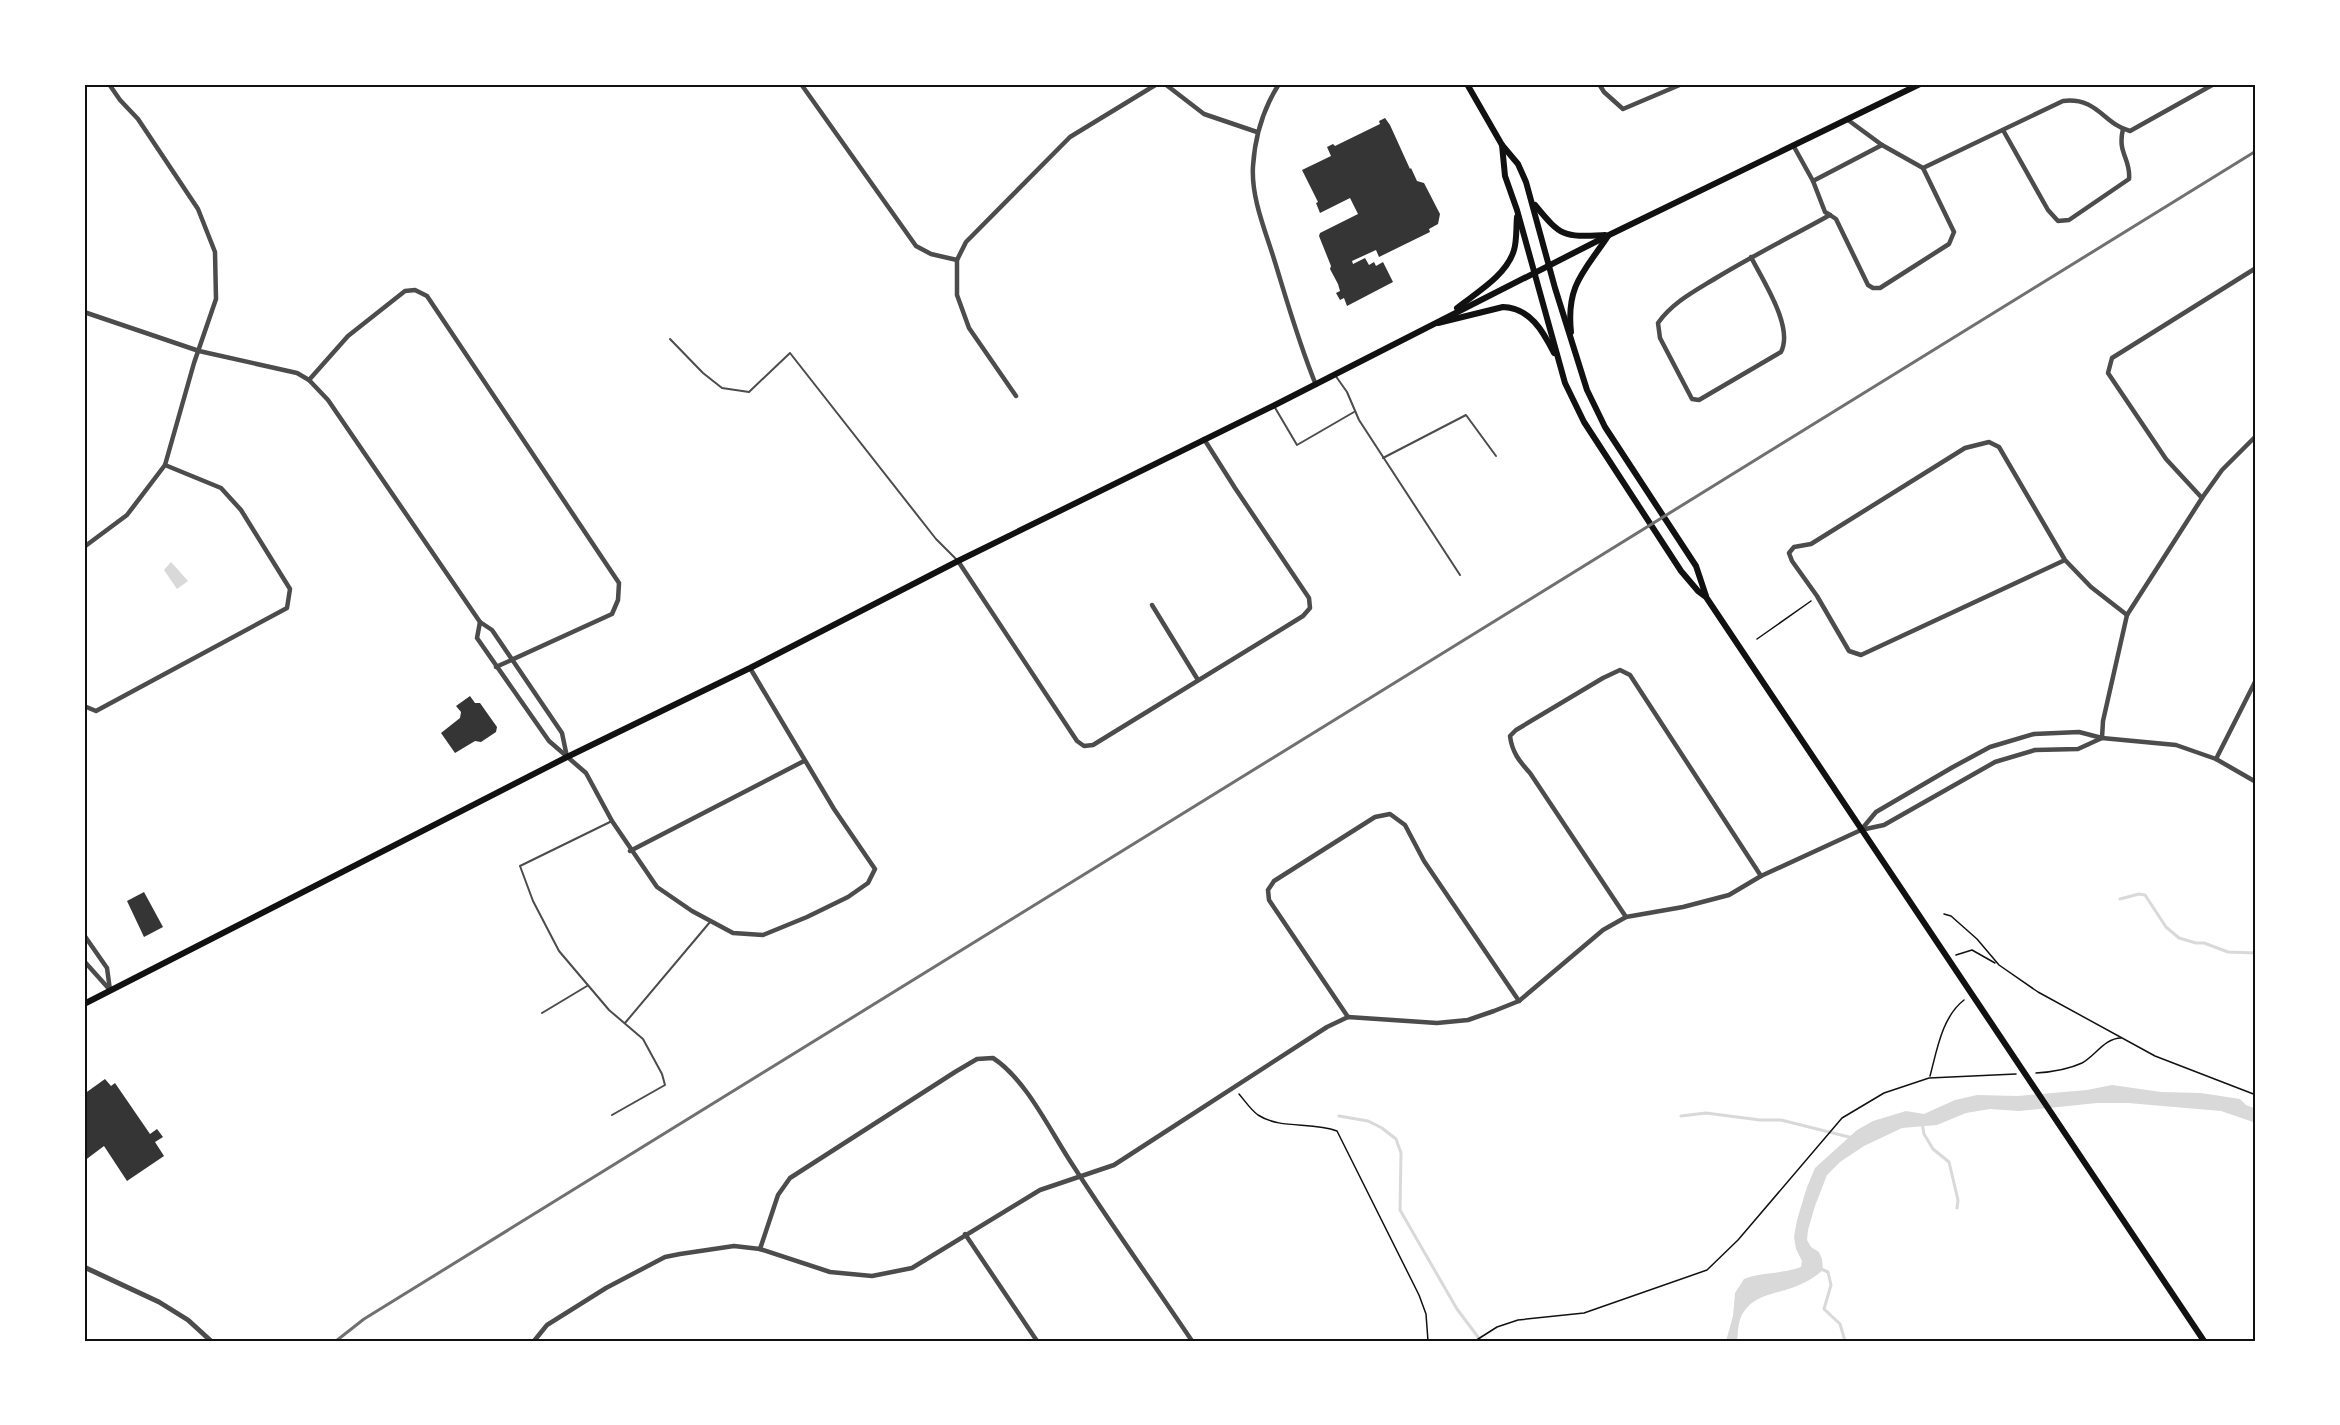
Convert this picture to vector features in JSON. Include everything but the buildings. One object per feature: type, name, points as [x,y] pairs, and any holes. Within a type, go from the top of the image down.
[{"type":"main road","points":[[1467,84],[1502,145],[1518,164],[1533,202],[1573,348],[1587,390],[1605,427],[1696,566],[1706,597],[2204,1341]]},
{"type":"main road","points":[[84,1004],[567,757],[1316,385],[1448,315],[1920,84]]},
{"type":"main road","points":[[1502,145],[1505,176],[1535,272],[1565,383],[1584,422],[1681,571],[1706,597]]},
{"type":"main road","points":[[1533,202],[1553,228],[1567,236],[1609,235]]},
{"type":"main road","points":[[1448,315],[1496,277],[1510,259],[1515,243],[1517,210]]},
{"type":"main road","points":[[1573,348],[1569,314],[1572,294],[1609,235]]},
{"type":"main road","points":[[1429,326],[1503,307],[1512,307],[1534,321],[1560,363]]},
{"type":"street","points":[[84,547],[127,515],[165,465],[198,351],[216,299],[215,252],[198,209],[138,119],[109,84]]},
{"type":"street","points":[[801,84],[916,246],[931,254],[957,260]]},
{"type":"street","points":[[1016,396],[969,328],[957,295],[957,260],[966,242],[1070,137],[1157,84]]},
{"type":"street","points":[[1165,84],[1204,114],[1257,132]]},
{"type":"street","points":[[1279,84],[1270,97],[1257,132],[1252,168],[1259,212],[1297,336],[1316,385]]},
{"type":"street","points":[[1599,84],[1604,92],[1623,109],[1683,84]]},
{"type":"street","points":[[1923,168],[2063,101],[2076,100],[2100,110],[2123,129],[2130,131],[2214,84]]},
{"type":"street","points":[[1793,145],[1813,181],[1825,212],[1836,219],[1868,285],[1880,288],[1949,244],[1954,232],[1923,168],[1882,146],[1848,120]]},
{"type":"street","points":[[2003,129],[2048,210],[2058,221],[2069,220],[2129,179],[2130,170],[2120,143],[2123,129]]},
{"type":"street","points":[[1813,181],[1882,146]]},
{"type":"street","points":[[1751,257],[1782,320],[1785,344],[1781,352],[1699,400],[1692,399],[1660,338],[1658,323],[1676,303],[1751,257],[1830,216]]},
{"type":"street","points":[[2202,498],[2166,459],[2108,373],[2112,358],[2256,268]]},
{"type":"street","points":[[309,380],[348,336],[405,291],[415,290],[427,296],[619,583],[618,600],[612,615],[496,667]]},
{"type":"street","points":[[84,312],[198,351],[297,373],[309,380],[328,400],[480,621],[492,630],[562,733],[567,757]]},
{"type":"street","points":[[2102,738],[2103,722],[2127,615],[2222,470],[2256,436]]},
{"type":"street","points":[[958,561],[1077,741],[1084,746],[1094,745],[1303,615],[1310,608],[1309,598],[1204,439]]},
{"type":"street","points":[[2065,560],[1861,655],[1849,651],[1789,553],[1794,547],[1811,544],[1965,448],[1989,442],[1999,447],[2065,560],[2091,587],[2127,615]]},
{"type":"street","points":[[84,706],[96,711],[287,608],[290,589],[241,510],[221,488],[165,465]]},
{"type":"street","points":[[1152,605],[1198,680]]},
{"type":"street","points":[[480,621],[477,638],[496,667],[543,733],[586,773],[630,851],[657,887],[733,933],[763,935],[848,897],[868,883],[875,869],[804,761],[750,668]]},
{"type":"street","points":[[1626,917],[1530,773],[1518,759],[1510,736],[1516,730],[1584,689],[1620,670],[1630,675],[1761,876]]},
{"type":"street","points":[[2216,759],[2256,680]]},
{"type":"street","points":[[1861,830],[1876,812],[1990,747],[2034,734],[2079,732],[2102,738],[2176,745],[2216,759],[2256,782]]},
{"type":"street","points":[[534,1341],[547,1325],[606,1288],[665,1257],[734,1246],[760,1250],[830,1272],[872,1276],[912,1268],[1040,1190],[1114,1165],[1327,1027],[1348,1017],[1437,1023],[1468,1020],[1519,1001],[1603,930],[1626,917],[1683,907],[1729,895],[1761,876],[1861,830],[1884,825],[1995,762],[2036,750],[2078,749],[2102,738]]},
{"type":"street","points":[[630,851],[804,761]]},
{"type":"street","points":[[1348,1017],[1269,900],[1268,890],[1274,880],[1375,817],[1390,814],[1405,825],[1424,861],[1519,1001]]},
{"type":"street","points":[[84,935],[107,968],[110,990]]},
{"type":"street","points":[[84,961],[110,990]]},
{"type":"street","points":[[760,1250],[778,1195],[790,1178],[977,1059],[993,1058],[1006,1066],[1049,1125],[1080,1176],[1192,1341]]},
{"type":"street","points":[[965,1234],[1037,1341]]},
{"type":"street","points":[[84,1267],[159,1302],[189,1320],[211,1341]]},
{"type":"lane","points":[[670,339],[703,373],[722,388],[749,392],[790,353],[936,539],[958,561]]},
{"type":"lane","points":[[1335,375],[1347,392],[1354,412],[1460,575]]},
{"type":"lane","points":[[1274,406],[1297,445],[1354,412]]},
{"type":"lane","points":[[1383,458],[1467,415],[1496,456]]},
{"type":"lane","points":[[612,821],[520,866],[533,901],[559,951],[587,986],[643,1039],[662,1074],[665,1085],[612,1115]]},
{"type":"lane","points":[[625,1023],[711,921]]},
{"type":"lane","points":[[542,1013],[587,986]]},
{"type":"path","points":[[1757,639],[1817,596]]},
{"type":"path","points":[[1944,914],[1951,916],[1977,939],[1999,965]]},
{"type":"path","points":[[1948,958],[1972,950],[1999,965],[2038,992],[2155,1056],[2256,1095]]},
{"type":"path","points":[[1929,1078],[1941,1036],[1953,1010],[1972,994]]},
{"type":"path","points":[[2062,1071],[2083,1062],[2110,1041],[2121,1038]]},
{"type":"path","points":[[1474,1341],[1497,1327],[1518,1320],[1584,1313],[1707,1270],[1738,1240],[1842,1118],[1884,1093],[1929,1078],[2006,1075]]},
{"type":"path","points":[[1240,1095],[1256,1114],[1267,1120],[1326,1126],[1336,1131],[1419,1295],[1426,1314],[1428,1341]]},
{"type":"shaded area","points":[[171,562],[188,581],[177,589],[164,570]]},
{"type":"shaded area","points":[[2112,1085],[2240,1099],[2246,1105],[2256,1109],[2256,1123],[2221,1111],[2128,1103],[2097,1103],[2019,1111],[1990,1109],[1966,1113],[1937,1125],[1902,1128],[1864,1146],[1840,1162],[1827,1175],[1815,1206],[1807,1240],[1811,1247],[1819,1252],[1823,1270],[1802,1284],[1764,1296],[1751,1304],[1741,1317],[1737,1341],[1726,1341],[1733,1316],[1735,1293],[1744,1279],[1801,1267],[1802,1261],[1796,1249],[1794,1237],[1807,1187],[1815,1168],[1857,1130],[1873,1121],[1906,1111],[1924,1114],[1955,1100],[1977,1095],[2018,1096],[2087,1090]]},
{"type":"waterway","points":[[2120,899],[2139,894],[2145,895],[2166,927],[2179,938],[2204,943],[2228,952],[2256,953]]},
{"type":"waterway","points":[[1681,1116],[1706,1113],[1760,1120],[1781,1120],[1853,1138]]},
{"type":"waterway","points":[[1339,1116],[1368,1121],[1396,1139],[1401,1153],[1400,1210],[1457,1309],[1481,1341]]},
{"type":"waterway","points":[[1922,1123],[1924,1134],[1933,1149],[1949,1162],[1958,1200],[1957,1208]]},
{"type":"waterway","points":[[1821,1269],[1828,1272],[1831,1285],[1824,1309],[1840,1324],[1845,1341]]},
{"type":"railway","points":[[336,1341],[364,1319],[2256,151]]}]
